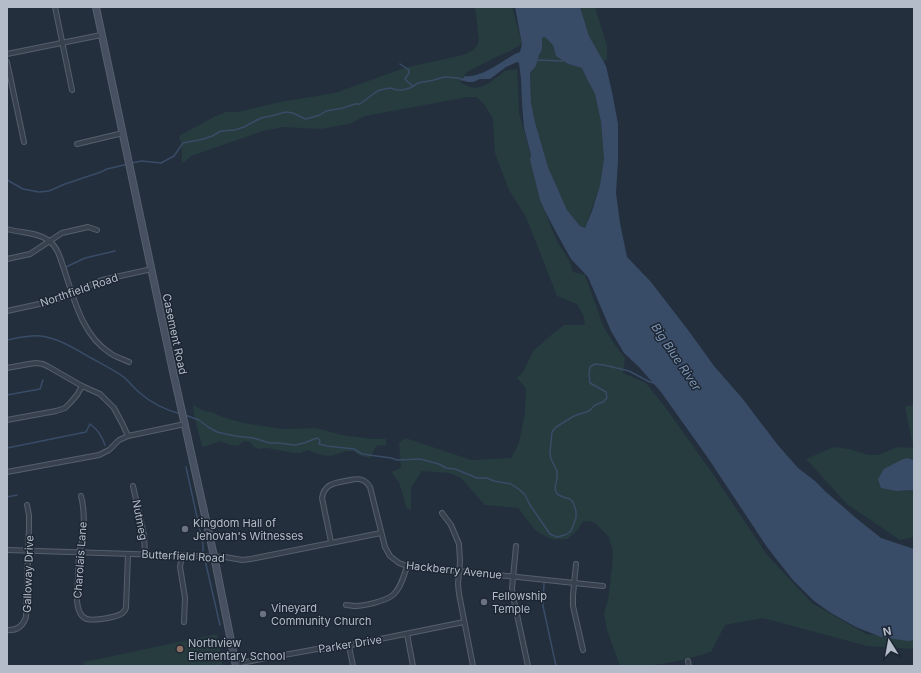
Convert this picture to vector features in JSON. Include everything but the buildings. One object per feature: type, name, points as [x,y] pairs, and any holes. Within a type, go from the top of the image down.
[{"type":"street","points":[[55,7],[72,90]]},
{"type":"street","name":"Casement Road","points":[[96,7],[172,367],[214,556],[235,665]]},
{"type":"street","points":[[7,54],[102,35]]},
{"type":"street","points":[[7,62],[24,142]]},
{"type":"street","points":[[78,144],[123,133]]},
{"type":"street","points":[[7,259],[30,254],[62,233],[88,227],[97,230]]},
{"type":"street","points":[[7,229],[38,235],[54,245],[89,332],[102,348],[112,355],[129,362]]},
{"type":"street","name":"Northfield Road","points":[[7,311],[53,301],[102,280],[152,269]]},
{"type":"street","points":[[7,368],[36,363],[43,364],[82,386],[100,394],[114,408],[128,436]]},
{"type":"street","points":[[7,420],[65,408],[77,395],[82,386]]},
{"type":"street","points":[[7,472],[99,456],[109,450],[119,440],[128,436],[184,422]]},
{"type":"street","name":"Hackberry Avenue","points":[[331,542],[322,498],[323,493],[326,488],[334,483],[357,478],[365,481],[370,487],[384,547],[394,560],[407,566],[603,586]]},
{"type":"street","name":"Nutmeg","points":[[133,486],[144,535],[145,554]]},
{"type":"street","name":"Charolais Lane","points":[[81,496],[84,512],[82,545],[79,552],[78,607],[81,615],[91,620],[118,616],[125,611],[128,554]]},
{"type":"street","name":"Galloway Drive","points":[[7,630],[12,631],[20,627],[25,621],[26,617],[29,550],[29,515],[27,505]]},
{"type":"street","points":[[442,513],[451,525],[459,544],[459,594],[473,666]]},
{"type":"street","name":"Butterfield Road","points":[[7,550],[214,556],[242,560],[381,533]]},
{"type":"street","points":[[516,546],[512,588],[528,666]]},
{"type":"street","points":[[182,555],[180,567],[185,598],[184,622]]},
{"type":"street","points":[[576,564],[573,606],[583,650]]},
{"type":"street","points":[[346,605],[356,606],[379,602],[393,595],[403,579],[407,566]]},
{"type":"street","name":"Parker Drive","points":[[235,665],[317,649],[331,649],[349,646],[464,622]]},
{"type":"street","points":[[406,634],[414,666]]},
{"type":"street","points":[[349,646],[353,666]]},
{"type":"green space","points":[[475,7],[512,7],[522,44],[467,72],[460,82],[475,88],[484,86],[504,71],[517,69],[519,113],[531,156],[530,160],[540,200],[557,241],[569,260],[573,272],[585,275],[604,328],[625,358],[623,373],[646,383],[713,474],[767,555],[812,603],[866,634],[914,639],[914,649],[867,646],[763,618],[725,625],[711,652],[662,664],[620,666],[607,630],[604,613],[608,600],[613,552],[609,537],[594,522],[583,521],[577,531],[567,539],[551,539],[536,531],[518,508],[485,505],[461,478],[449,473],[422,471],[411,488],[411,510],[407,509],[399,482],[392,472],[401,468],[399,443],[405,438],[471,460],[511,458],[519,443],[525,413],[526,388],[517,378],[523,372],[534,350],[564,325],[585,325],[584,317],[577,304],[557,296],[526,217],[509,190],[495,153],[493,119],[484,104],[476,97],[468,97],[365,116],[349,124],[320,129],[283,127],[263,131],[191,156],[182,164],[182,146],[179,136],[226,112],[238,112],[280,102],[335,93],[404,68],[463,55],[473,50],[479,41]]},
{"type":"green space","points":[[580,7],[595,7],[607,46],[607,59],[603,62],[589,36]]},
{"type":"green space","points":[[545,37],[553,45],[556,56],[568,64],[582,68],[595,94],[601,122],[604,159],[600,185],[585,228],[580,226],[567,210],[548,167],[531,103],[530,73],[536,66],[542,48],[542,38]]},
{"type":"green space","points":[[193,405],[204,411],[212,412],[243,423],[283,429],[316,428],[342,435],[372,439],[386,439],[386,445],[376,446],[370,458],[359,455],[353,451],[347,451],[331,456],[321,455],[307,450],[301,453],[294,453],[267,448],[259,449],[254,447],[250,442],[244,441],[238,446],[230,445],[221,441],[202,446]]},
{"type":"green space","points":[[914,405],[914,447],[905,406]]},
{"type":"green space","points":[[834,447],[849,449],[869,455],[878,455],[898,447],[914,448],[914,460],[907,458],[896,491],[914,490],[914,537],[900,540],[847,504],[806,459]]},
{"type":"green space","name":"Northview Elementary School","points":[[217,634],[223,666],[84,666],[84,662]]},
{"type":"water","name":"Big Blue River","points":[[515,7],[580,7],[589,36],[606,66],[612,92],[618,124],[616,193],[627,257],[651,282],[714,366],[742,398],[777,444],[798,468],[881,538],[914,549],[914,640],[908,641],[881,637],[856,627],[831,613],[814,601],[792,579],[767,547],[708,458],[661,392],[639,367],[624,353],[611,331],[588,277],[571,259],[540,200],[524,128],[519,63],[517,62],[506,67],[490,79],[480,79],[473,82],[461,80],[465,76],[478,75],[520,52],[522,44]],"holes":[[[545,37],[553,45],[556,56],[568,64],[582,68],[595,94],[601,122],[604,159],[600,185],[585,228],[580,226],[567,210],[548,167],[531,103],[530,73],[536,66],[541,52],[542,38]]]},
{"type":"water","points":[[907,458],[914,460],[914,490],[896,491],[881,488],[878,479],[884,469]]},
{"type":"waterway","points":[[537,60],[563,61]]},
{"type":"waterway","points":[[400,64],[409,70],[409,73],[405,79],[413,86]]},
{"type":"waterway","points":[[131,163],[142,161],[161,163],[174,156],[183,143],[204,139],[221,131],[235,130],[261,118],[286,112],[293,113],[306,119],[320,115],[326,111],[360,104],[380,90],[390,88],[402,90],[410,88],[418,83],[444,77],[463,80]]},
{"type":"waterway","points":[[7,180],[23,189],[39,192],[49,191],[107,169],[128,164]]},
{"type":"waterway","points":[[66,267],[85,258],[115,251]]},
{"type":"waterway","points":[[7,340],[40,336],[60,341],[121,375],[144,397],[164,408],[181,414]]},
{"type":"waterway","points":[[185,415],[199,420],[217,432],[235,436],[253,438],[270,443],[295,445],[317,438],[320,440],[319,444],[327,446],[354,449],[362,454],[397,460],[420,459],[439,464],[446,468],[455,469],[477,478],[487,478],[494,481],[511,484],[525,495],[550,534],[557,537],[565,535],[571,531],[576,518],[576,511],[573,502],[570,499],[557,494],[555,488],[557,471],[551,459],[550,453],[552,432],[556,427],[574,416],[589,411],[595,405],[603,402],[607,398],[606,392],[590,383],[590,367],[595,364],[629,371],[654,383]]},
{"type":"waterway","points":[[7,395],[40,389],[43,380]]},
{"type":"waterway","points":[[7,448],[86,432],[90,424],[99,433],[105,445]]},
{"type":"waterway","points":[[186,467],[203,544],[203,552]]},
{"type":"waterway","points":[[7,497],[17,495]]},
{"type":"waterway","points":[[205,560],[220,625]]},
{"type":"waterway","points":[[544,583],[543,606],[556,666]]},
{"type":"place","name":"Kingdom Hall of Jehovah's Witnesses","points":[[185,529]]},
{"type":"place","name":"Fellowship Temple","points":[[484,602]]},
{"type":"place","name":"Vineyard Community Church","points":[[263,614]]},
{"type":"place","name":"Northview Elementary School","points":[[180,649]]}]
